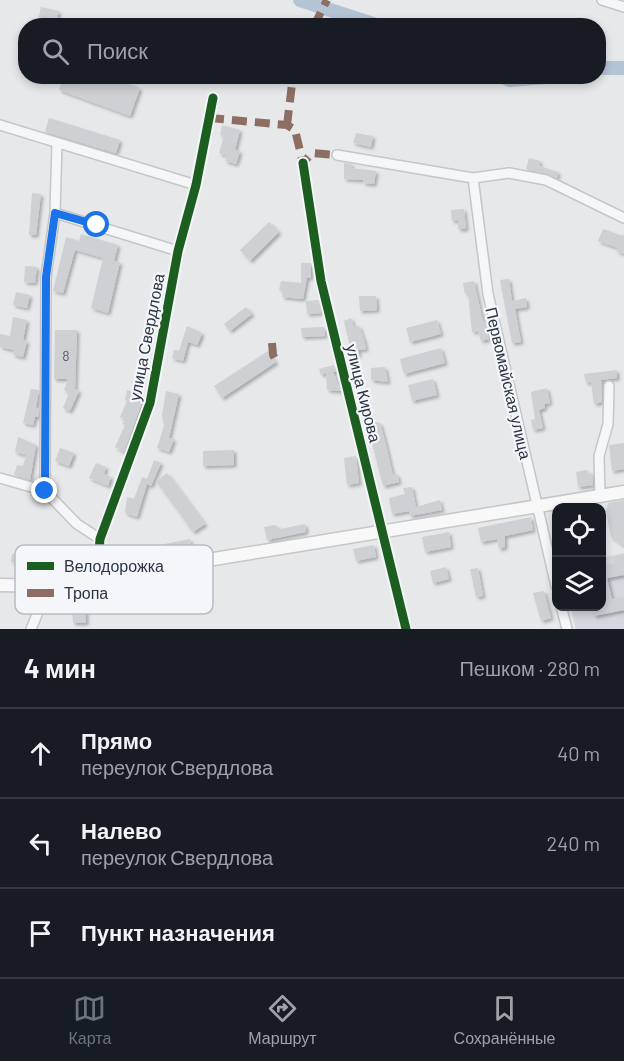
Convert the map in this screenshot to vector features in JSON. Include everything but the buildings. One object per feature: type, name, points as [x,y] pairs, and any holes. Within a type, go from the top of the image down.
[{"type":"main road","points":[[213,559],[624,492]]},
{"type":"main road","points":[[0,585],[15,585]]},
{"type":"street","points":[[602,0],[624,7]]},
{"type":"street","name":"улица Свердлова","points":[[100,545],[150,403],[178,251],[196,185],[213,98]]},
{"type":"street","points":[[0,125],[196,185]]},
{"type":"street","points":[[45,491],[46,277],[55,213],[57,143]]},
{"type":"street","points":[[337,155],[473,178],[509,173],[546,180],[624,218]]},
{"type":"street","name":"улица Кирова","points":[[303,163],[321,281],[406,629]]},
{"type":"street","name":"Первомайская улица","points":[[473,178],[488,294],[552,569]]},
{"type":"street","points":[[55,213],[178,251]]},
{"type":"street","points":[[600,496],[599,456],[608,424],[609,386]]},
{"type":"street","points":[[0,478],[45,491],[77,525],[100,539]]},
{"type":"street","points":[[562,611],[567,629]]},
{"type":"street","points":[[32,629],[38,614]]},
{"type":"shaded area","points":[[624,553],[624,629],[576,629],[572,611],[606,611],[606,557]]},
{"type":"waterway","points":[[300,0],[355,18]]},
{"type":"waterway","points":[[606,68],[624,68]]},
{"type":"marked path","points":[[318,18],[327,0]]},
{"type":"marked path","points":[[287,125],[292,84]]},
{"type":"marked path","points":[[209,118],[287,125],[295,130],[303,163],[312,153],[337,155]]},
{"type":"marked path","points":[[272,343],[273,355],[278,364]]},
{"type":"cycle path","points":[[100,545],[150,403],[178,251],[196,185],[213,98]]},
{"type":"cycle path","points":[[303,163],[321,281],[406,629]]},
{"type":"route","points":[[45,491],[46,277],[55,213],[97,225]]}]
